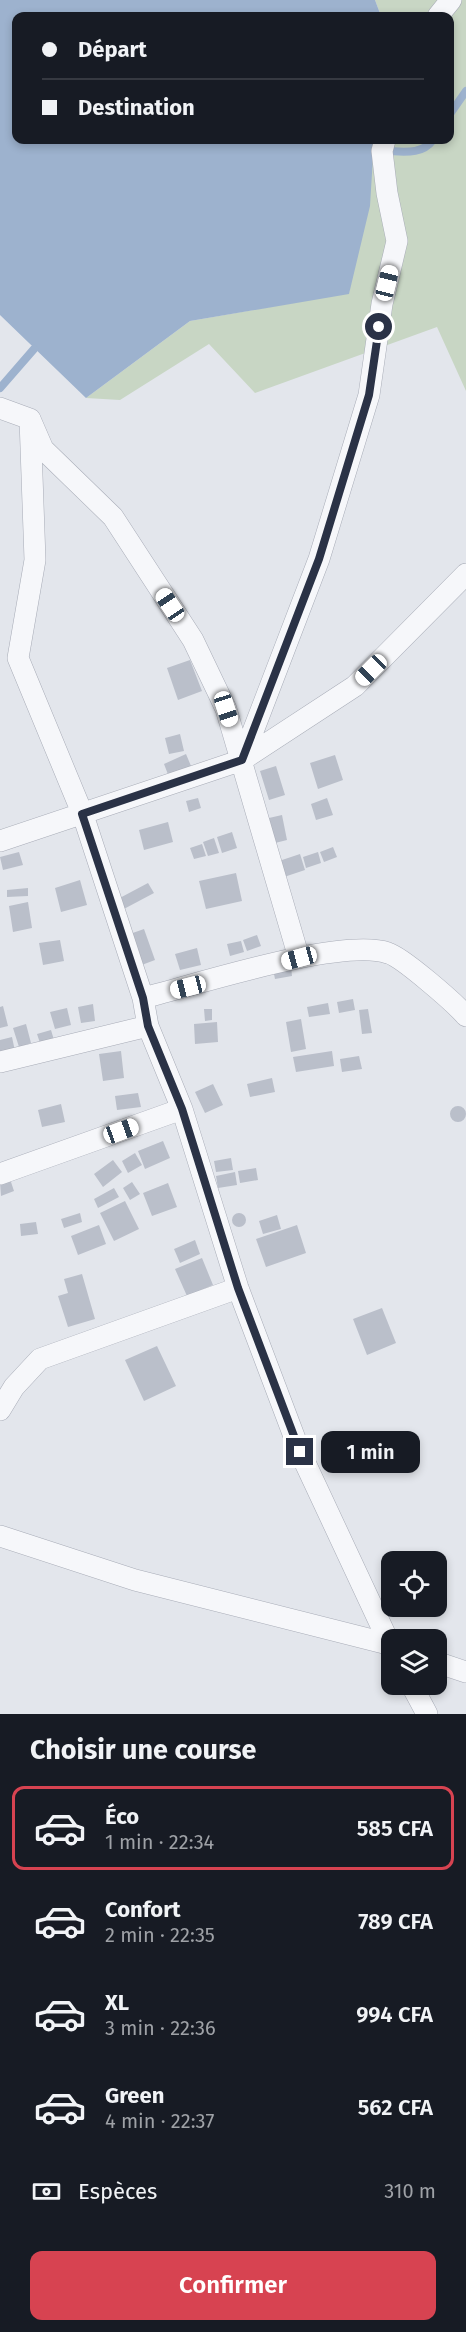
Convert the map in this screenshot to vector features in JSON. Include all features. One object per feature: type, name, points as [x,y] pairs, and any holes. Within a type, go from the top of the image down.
[{"type":"street","points":[[441,12],[451,0]]},
{"type":"street","points":[[242,760],[319,559],[369,395],[382,304],[398,241],[387,193],[382,150],[384,144]]},
{"type":"street","points":[[0,408],[30,419],[43,449],[113,517],[193,640],[226,709],[299,958]]},
{"type":"street","points":[[30,419],[35,560],[18,658],[82,814],[143,998],[148,1026],[182,1109],[238,1288],[300,1452],[383,1629]]},
{"type":"street","points":[[0,840],[242,760],[355,686],[466,574]]},
{"type":"street","points":[[143,998],[299,958],[349,950],[389,952],[452,1001],[466,1016]]},
{"type":"street","points":[[0,1062],[148,1026]]},
{"type":"street","points":[[0,1174],[182,1109]]},
{"type":"street","points":[[0,1410],[14,1387],[40,1359],[238,1288]]},
{"type":"street","points":[[0,1536],[135,1580],[381,1643]]},
{"type":"street","points":[[447,1666],[466,1672]]},
{"type":"street","points":[[417,1695],[427,1714]]},
{"type":"green space","points":[[375,0],[466,0],[466,391],[437,327],[255,393],[209,344],[120,400],[86,398],[190,321],[349,293],[373,144],[454,144],[454,12],[380,12]]},
{"type":"water","points":[[0,0],[375,0],[380,12],[12,12],[12,144],[374,144],[370,206],[349,294],[190,321],[86,398],[0,315]]},
{"type":"building","points":[[190,660],[202,691],[178,700],[167,668]]},
{"type":"building","points":[[180,734],[184,751],[169,754],[165,738]]},
{"type":"building","points":[[186,754],[191,766],[169,777],[164,764]]},
{"type":"building","points":[[335,755],[343,780],[318,789],[310,763]]},
{"type":"building","points":[[276,766],[285,795],[269,800],[260,771]]},
{"type":"building","points":[[198,798],[201,808],[189,812],[186,801]]},
{"type":"building","points":[[327,798],[333,815],[316,820],[311,804]]},
{"type":"building","points":[[282,815],[287,840],[275,843],[269,818]]},
{"type":"building","points":[[168,822],[173,842],[144,850],[139,830]]},
{"type":"building","points":[[232,832],[237,848],[222,853],[217,837]]},
{"type":"building","points":[[214,838],[219,853],[208,856],[203,842]]},
{"type":"building","points":[[202,844],[206,856],[194,859],[190,848]]},
{"type":"building","points":[[333,847],[337,857],[324,862],[320,852]]},
{"type":"building","points":[[19,852],[23,865],[3,870],[0,857]]},
{"type":"building","points":[[318,852],[321,863],[306,868],[303,857]]},
{"type":"building","points":[[300,854],[305,870],[284,877],[279,861]]},
{"type":"building","points":[[236,873],[242,901],[206,909],[199,881]]},
{"type":"building","points":[[80,880],[87,905],[61,912],[55,888]]},
{"type":"building","points":[[148,883],[154,893],[122,910],[116,900]]},
{"type":"building","points":[[28,888],[28,896],[7,897],[7,890]]},
{"type":"building","points":[[28,902],[32,928],[13,932],[9,906]]},
{"type":"building","points":[[144,929],[155,960],[139,966],[127,935]]},
{"type":"building","points":[[257,935],[261,946],[247,951],[243,940]]},
{"type":"building","points":[[60,940],[64,961],[43,965],[39,943]]},
{"type":"building","points":[[241,941],[244,952],[230,956],[227,944]]},
{"type":"building","points":[[197,948],[201,965],[180,970],[175,954]]},
{"type":"building","points":[[291,966],[292,976],[275,979],[273,969]]},
{"type":"building","points":[[353,999],[355,1010],[339,1013],[337,1002]]},
{"type":"building","points":[[328,1003],[330,1014],[309,1017],[307,1007]]},
{"type":"building","points":[[93,1004],[95,1021],[81,1023],[78,1007]]},
{"type":"building","points":[[3,1006],[8,1026],[0,1028],[0,1007]]},
{"type":"building","points":[[67,1008],[71,1025],[55,1029],[50,1012]]},
{"type":"building","points":[[204,1009],[212,1009],[212,1020],[205,1021]]},
{"type":"building","points":[[368,1009],[372,1033],[362,1034],[359,1010]]},
{"type":"building","points":[[301,1019],[306,1049],[291,1052],[286,1022]]},
{"type":"building","points":[[217,1022],[218,1042],[195,1044],[194,1024]]},
{"type":"building","points":[[26,1024],[31,1043],[19,1047],[13,1028]]},
{"type":"building","points":[[51,1030],[54,1040],[40,1043],[37,1034]]},
{"type":"building","points":[[12,1037],[16,1056],[0,1060],[0,1040]]},
{"type":"building","points":[[121,1051],[124,1078],[103,1081],[99,1054]]},
{"type":"building","points":[[332,1051],[334,1066],[296,1072],[293,1057]]},
{"type":"building","points":[[359,1056],[362,1069],[342,1072],[340,1059]]},
{"type":"building","points":[[272,1078],[275,1092],[250,1097],[247,1084]]},
{"type":"building","points":[[213,1084],[223,1105],[205,1113],[195,1092]]},
{"type":"building","points":[[138,1093],[141,1107],[117,1110],[115,1096]]},
{"type":"building","points":[[61,1104],[65,1122],[42,1127],[38,1110]]},
{"type":"building","points":[[458,1106],[464,1108],[466,1114],[464,1120],[458,1122],[452,1120],[450,1114],[452,1108]]},
{"type":"building","points":[[163,1141],[170,1158],[145,1169],[138,1151]]},
{"type":"building","points":[[135,1153],[142,1165],[128,1173],[122,1161]]},
{"type":"building","points":[[231,1158],[233,1170],[216,1172],[214,1161]]},
{"type":"building","points":[[113,1160],[122,1172],[103,1187],[94,1174]]},
{"type":"building","points":[[256,1168],[258,1180],[240,1183],[238,1171]]},
{"type":"building","points":[[235,1172],[237,1185],[218,1188],[216,1176]]},
{"type":"building","points":[[10,1179],[14,1191],[1,1196],[0,1182]]},
{"type":"building","points":[[132,1182],[140,1194],[130,1200],[123,1188]]},
{"type":"building","points":[[168,1183],[177,1207],[152,1216],[143,1193]]},
{"type":"building","points":[[114,1188],[119,1197],[98,1208],[94,1199]]},
{"type":"building","points":[[125,1201],[139,1229],[114,1241],[100,1213]]},
{"type":"building","points":[[80,1213],[82,1222],[64,1228],[61,1219]]},
{"type":"building","points":[[239,1213],[244,1215],[246,1220],[244,1225],[239,1227],[234,1225],[232,1220],[234,1215]]},
{"type":"building","points":[[277,1215],[281,1229],[263,1234],[259,1221]]},
{"type":"building","points":[[36,1222],[38,1234],[21,1236],[20,1224]]},
{"type":"building","points":[[99,1225],[106,1244],[78,1255],[71,1236]]},
{"type":"building","points":[[297,1225],[306,1253],[266,1267],[256,1239]]},
{"type":"building","points":[[195,1240],[200,1254],[180,1263],[174,1249]]},
{"type":"building","points":[[202,1258],[213,1285],[187,1296],[175,1269]]},
{"type":"building","points":[[82,1274],[95,1319],[68,1327],[58,1296],[68,1293],[64,1279]]},
{"type":"building","points":[[382,1308],[396,1343],[367,1355],[353,1319]]},
{"type":"building","points":[[157,1346],[176,1386],[144,1401],[125,1360]]},
{"type":"waterway","points":[[454,108],[466,91]]},
{"type":"waterway","points":[[384,151],[417,151],[429,144]]},
{"type":"waterway","points":[[0,388],[34,349]]},
{"type":"route","points":[[300,1452],[238,1288],[182,1109],[148,1026],[143,998],[82,814],[242,760],[319,559],[369,395],[379,327]]}]
